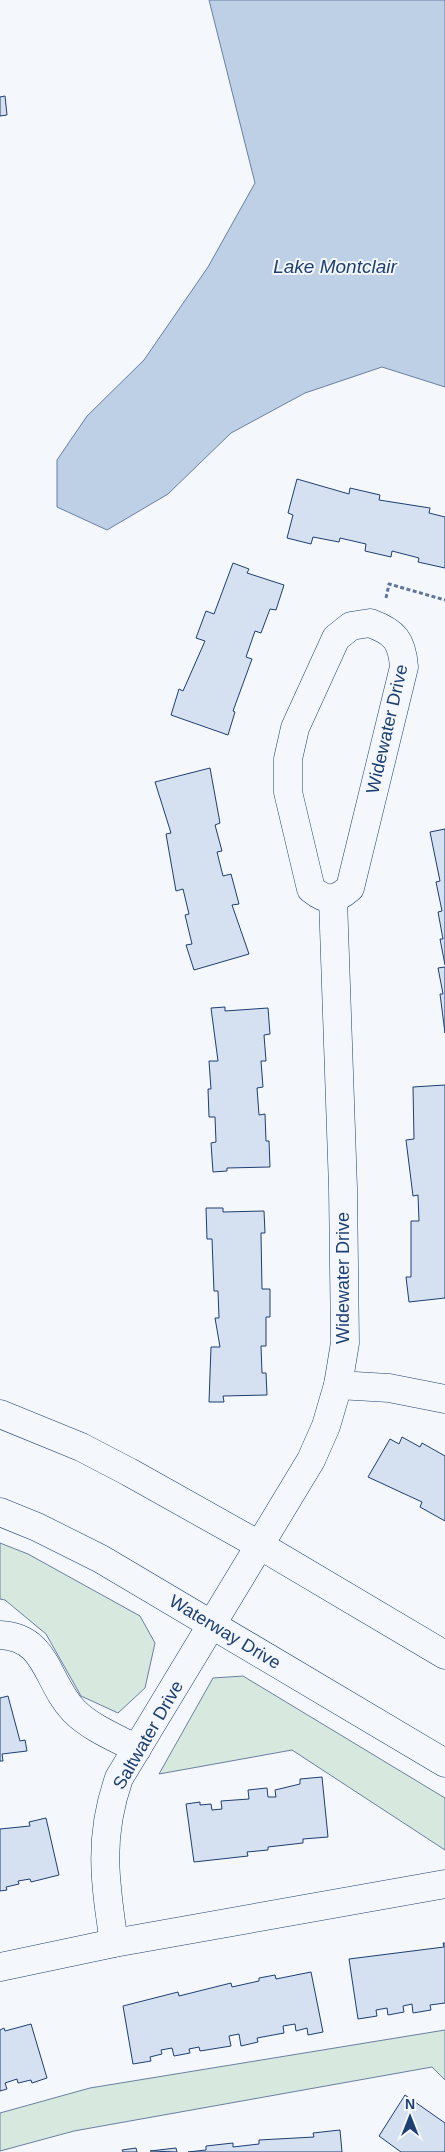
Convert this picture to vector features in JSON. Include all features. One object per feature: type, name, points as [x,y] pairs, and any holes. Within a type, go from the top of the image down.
[{"type":"street","points":[[333,899],[321,897],[311,889],[288,792],[288,759],[295,728],[336,638],[351,626],[370,624],[379,626]]},
{"type":"street","name":"Widewater Drive","points":[[213,1625],[311,1460],[326,1426],[338,1385],[345,1343],[343,1178],[333,899],[350,888],[404,667],[403,651],[397,639],[385,628],[379,626]]},
{"type":"street","points":[[338,1385],[389,1388],[445,1399]]},
{"type":"street","points":[[0,1414],[97,1456],[261,1546],[445,1655]]},
{"type":"street","name":"Waterway Drive","points":[[0,1512],[37,1527],[101,1559],[445,1763]]},
{"type":"street","name":"Saltwater Drive","points":[[114,1943],[104,1873],[105,1833],[119,1778],[213,1625]]},
{"type":"street","points":[[0,1634],[11,1635],[26,1641],[40,1653],[56,1689],[75,1712],[98,1729],[137,1749]]},
{"type":"street","points":[[0,1967],[114,1943],[445,1884]]},
{"type":"path","points":[[379,626],[389,584],[445,600]]},
{"type":"shaded area","points":[[0,1543],[28,1554],[140,1616],[155,1643],[145,1688],[118,1713],[81,1696],[46,1634],[5,1600],[0,1599]]},
{"type":"shaded area","points":[[243,1676],[445,1798],[445,1850],[292,1750],[159,1774],[213,1678]]},
{"type":"shaded area","points":[[445,2030],[445,2080],[432,2067],[74,2131],[0,2151],[0,2113],[90,2088]]},
{"type":"water","name":"Lake Montclair","points":[[209,0],[445,0],[445,387],[382,367],[305,393],[231,433],[168,494],[107,530],[57,507],[57,460],[87,416],[144,360],[208,267],[255,183]]},
{"type":"building","points":[[5,96],[7,115],[0,116],[0,97]]},
{"type":"building","points":[[297,479],[349,494],[350,488],[380,495],[379,500],[430,508],[429,513],[445,517],[445,568],[418,562],[419,558],[392,551],[391,557],[365,551],[366,544],[340,538],[339,542],[313,537],[311,544],[287,538],[293,515],[288,513]]},
{"type":"building","points":[[233,563],[249,569],[247,573],[284,585],[276,610],[270,609],[261,633],[255,631],[246,657],[252,659],[233,711],[235,712],[228,735],[171,715],[179,689],[183,691],[205,641],[196,638],[206,611],[214,614]]},
{"type":"building","points":[[210,768],[220,823],[215,825],[222,851],[217,852],[223,876],[231,874],[239,904],[232,905],[249,954],[194,970],[186,945],[192,944],[185,915],[189,914],[183,889],[176,891],[166,834],[171,833],[155,782]]},
{"type":"building","points":[[445,829],[445,965],[440,939],[443,939],[438,912],[442,911],[436,882],[440,881],[430,832]]},
{"type":"building","points":[[445,967],[445,1033],[440,994],[443,994],[438,968]]},
{"type":"building","points":[[225,1007],[225,1011],[268,1008],[270,1034],[264,1035],[266,1061],[261,1061],[263,1087],[257,1088],[259,1115],[265,1114],[266,1141],[269,1141],[270,1167],[227,1168],[227,1171],[213,1172],[211,1143],[216,1142],[215,1117],[209,1117],[208,1089],[211,1089],[209,1061],[218,1061],[211,1008]]},
{"type":"building","points":[[445,1085],[445,1298],[409,1302],[406,1277],[411,1277],[411,1221],[419,1221],[418,1195],[413,1196],[406,1140],[414,1139],[413,1087]]},
{"type":"building","points":[[206,1208],[223,1208],[223,1212],[264,1211],[265,1233],[261,1233],[262,1289],[270,1289],[270,1317],[266,1317],[266,1346],[261,1346],[262,1373],[266,1373],[267,1395],[223,1396],[224,1402],[209,1402],[211,1347],[220,1347],[215,1318],[219,1318],[218,1291],[214,1291],[212,1239],[207,1239]]},
{"type":"building","points":[[402,1437],[420,1447],[422,1443],[445,1456],[445,1521],[420,1507],[422,1502],[368,1477],[390,1439],[399,1444]]},
{"type":"building","points":[[8,1696],[20,1741],[25,1740],[27,1751],[2,1754],[3,1761],[0,1761],[0,1698]]},
{"type":"building","points":[[322,1777],[328,1837],[303,1839],[303,1843],[268,1847],[268,1850],[247,1852],[248,1856],[194,1862],[186,1804],[200,1802],[200,1805],[211,1804],[212,1810],[222,1809],[221,1801],[249,1799],[248,1790],[267,1788],[268,1797],[276,1797],[275,1790],[300,1784],[300,1779]]},
{"type":"building","points":[[46,1818],[59,1875],[31,1882],[30,1879],[18,1881],[19,1884],[6,1887],[7,1890],[0,1891],[0,1829],[30,1826],[29,1822]]},
{"type":"building","points":[[443,1943],[445,1943],[445,2003],[430,2005],[431,2010],[413,2013],[412,2004],[403,2006],[404,2012],[388,2015],[387,2008],[376,2010],[377,2016],[358,2019],[349,1959],[444,1947]]},
{"type":"building","points":[[311,1972],[323,2032],[308,2035],[307,2028],[296,2031],[295,2024],[283,2026],[284,2033],[257,2038],[258,2042],[241,2046],[239,2034],[229,2036],[231,2046],[200,2051],[199,2047],[189,2049],[190,2053],[174,2056],[172,2048],[161,2050],[162,2054],[150,2057],[151,2061],[133,2064],[123,2006],[178,1992],[179,1996],[231,1983],[232,1987],[275,1975],[276,1979]]},
{"type":"building","points":[[31,2024],[47,2078],[32,2083],[31,2080],[18,2083],[17,2079],[5,2083],[7,2089],[0,2091],[0,2030],[4,2028],[5,2031]]},
{"type":"building","points":[[405,2095],[445,2123],[445,2152],[401,2152],[379,2136]]},
{"type":"building","points":[[340,2130],[342,2152],[188,2152],[206,2150],[206,2146],[233,2143],[233,2147],[259,2144],[259,2140],[314,2137],[313,2133]]},
{"type":"building","points":[[136,2148],[137,2152],[123,2152],[122,2150]]},
{"type":"building","points":[[176,2148],[177,2152],[150,2151]]}]
